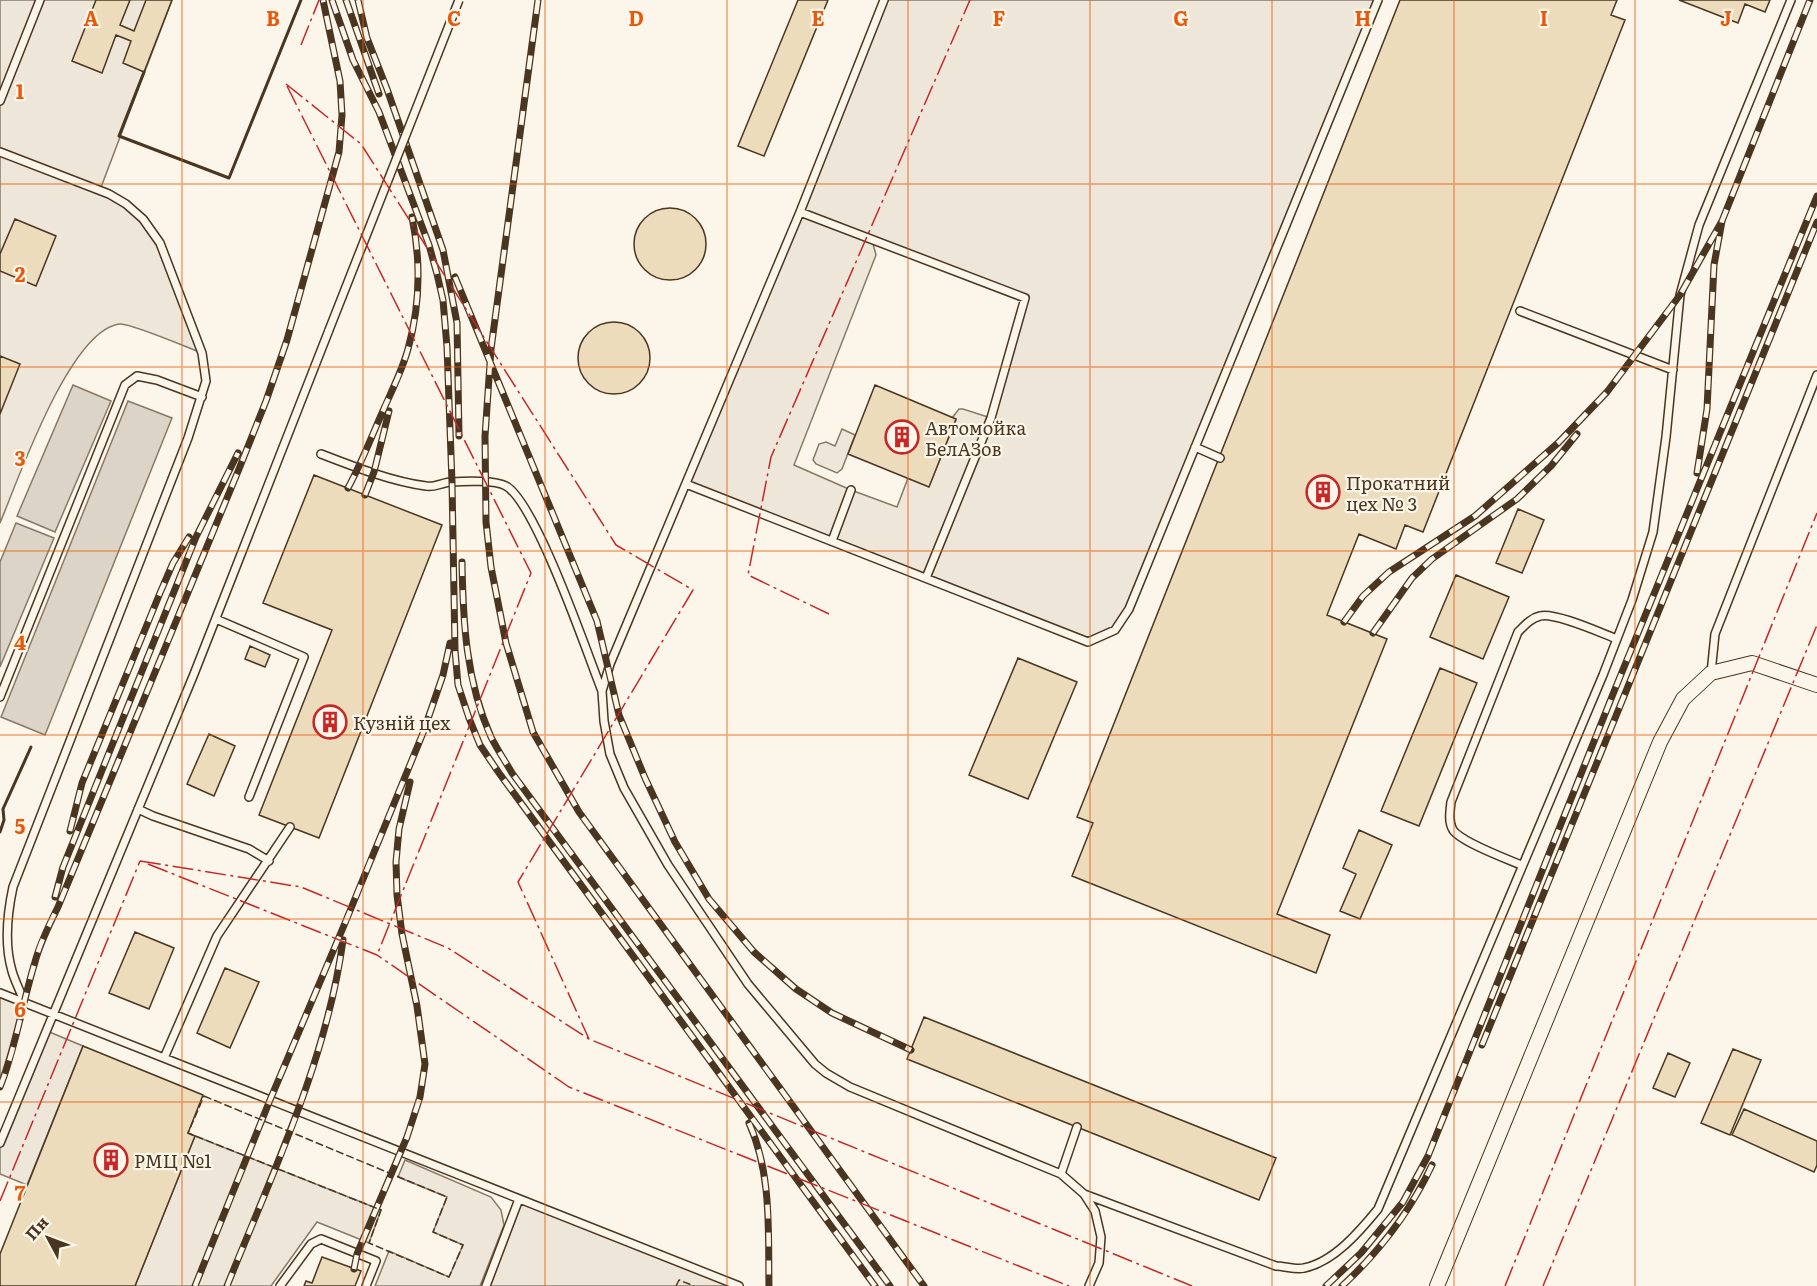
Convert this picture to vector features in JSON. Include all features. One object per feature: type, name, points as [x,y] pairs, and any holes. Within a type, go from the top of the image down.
[{"type":"street","points":[[1437,1286],[1660,742],[1683,699],[1711,673],[1752,663],[1817,685]]},
{"type":"lane","points":[[0,101],[40,0]]},
{"type":"lane","points":[[0,1143],[216,619],[459,0]]},
{"type":"lane","points":[[884,0],[800,212],[610,664],[602,691],[603,721],[610,754],[624,788],[668,865],[748,984],[815,1064],[850,1087],[1061,1174],[1084,1194],[1095,1210],[1101,1237],[1099,1263],[1089,1286]]},
{"type":"lane","points":[[686,484],[1088,642],[1115,630],[1129,609],[1378,0]]},
{"type":"lane","points":[[1084,1194],[1276,1266],[1304,1269],[1328,1257],[1353,1239],[1378,1209],[1632,600],[1653,532],[1666,437],[1680,295],[1699,225],[1791,0]]},
{"type":"lane","points":[[0,152],[109,195],[126,204],[143,219],[160,243],[202,353],[206,381],[188,438],[14,887],[7,914],[8,952],[24,1002]]},
{"type":"lane","points":[[800,212],[1025,298],[991,418],[926,578]]},
{"type":"lane","points":[[1520,311],[1673,370]]},
{"type":"lane","points":[[1711,673],[1715,634],[1817,375]]},
{"type":"lane","points":[[0,697],[125,385],[137,376],[157,380],[202,397]]},
{"type":"lane","points":[[1195,447],[1220,458]]},
{"type":"lane","points":[[321,454],[359,468],[428,487],[452,482],[494,483],[506,486],[517,496],[530,515],[557,576],[602,691]]},
{"type":"lane","points":[[832,542],[851,490]]},
{"type":"lane","points":[[1521,866],[1468,841],[1453,830],[1449,817],[1451,802],[1518,632],[1530,620],[1542,615],[1558,618],[1617,639]]},
{"type":"lane","points":[[216,619],[304,657],[249,797]]},
{"type":"lane","points":[[138,809],[249,849],[269,861]]},
{"type":"lane","points":[[164,1058],[217,936],[290,827]]},
{"type":"lane","points":[[0,993],[739,1286]]},
{"type":"lane","points":[[1061,1174],[1077,1127]]},
{"type":"lane","points":[[486,1286],[519,1198]]},
{"type":"lane","points":[[280,1286],[311,1244],[321,1239],[376,1261],[366,1286]]},
{"type":"shaded area","points":[[0,0],[172,0],[100,190],[126,204],[160,243],[202,353],[126,325],[120,324],[101,332],[83,351],[48,409],[0,523]]},
{"type":"shaded area","points":[[884,0],[1376,0],[1129,609],[1115,630],[1088,642],[686,484]],"holes":[[[872,240],[1025,298],[991,418],[959,409],[952,418],[956,420],[929,486],[908,478],[897,507],[794,465],[876,255]]]},
{"type":"shaded area","points":[[73,385],[111,401],[55,532],[17,516]]},
{"type":"shaded area","points":[[128,401],[172,418],[45,735],[1,717]]},
{"type":"shaded area","points":[[842,429],[855,435],[842,469],[837,473],[816,464],[813,460],[819,444],[826,442],[835,446]]},
{"type":"shaded area","points":[[16,523],[54,538],[0,667],[0,562]]},
{"type":"shaded area","points":[[0,993],[24,1002],[18,1033],[0,1087]]},
{"type":"shaded area","points":[[47,1031],[83,1046],[27,1185],[0,1174],[0,1143]]},
{"type":"shaded area","points":[[195,1136],[381,1210],[369,1243],[317,1222],[271,1286],[135,1286]]},
{"type":"shaded area","points":[[405,1160],[491,1197],[501,1210],[504,1225],[480,1286],[375,1286],[389,1251],[449,1277],[463,1245],[433,1232],[447,1197],[398,1177]]},
{"type":"shaded area","points":[[519,1199],[739,1286],[486,1286]]},
{"type":"building","points":[[96,0],[130,0],[120,25],[134,31],[146,0],[172,0],[144,72],[123,63],[131,41],[116,35],[102,73],[72,61]]},
{"type":"building","points":[[798,0],[828,0],[764,156],[738,146]]},
{"type":"building","name":"Прокатний цех № 3","points":[[1400,0],[1617,0],[1611,15],[1625,20],[1423,532],[1405,525],[1396,549],[1359,534],[1327,615],[1387,639],[1277,914],[1330,935],[1316,973],[1072,876],[1093,823],[1077,817]]},
{"type":"building","points":[[1679,0],[1770,0],[1765,12],[1745,4],[1738,23]]},
{"type":"building","points":[[670,208],[690,214],[700,224],[706,244],[700,264],[690,274],[670,280],[650,274],[640,264],[634,244],[640,224],[650,214]]},
{"type":"building","points":[[15,219],[56,236],[36,286],[0,271],[0,254]]},
{"type":"building","points":[[614,322],[628,325],[640,332],[647,344],[650,358],[647,372],[640,384],[628,391],[614,394],[600,391],[588,384],[581,372],[578,358],[581,344],[588,332],[600,325]]},
{"type":"building","points":[[0,356],[20,364],[0,414]]},
{"type":"building","name":"Автомойка БелАЗов","points":[[875,385],[956,419],[929,487],[848,454]]},
{"type":"building","name":"Кузній цех","points":[[314,475],[442,525],[319,838],[259,815],[332,630],[263,603]]},
{"type":"building","points":[[1518,509],[1544,520],[1522,573],[1496,563]]},
{"type":"building","points":[[1456,575],[1509,597],[1483,659],[1430,637]]},
{"type":"building","points":[[250,646],[270,655],[265,667],[245,659]]},
{"type":"building","points":[[1018,658],[1077,682],[1028,799],[969,775]]},
{"type":"building","points":[[1440,668],[1477,683],[1419,826],[1381,811]]},
{"type":"building","points":[[209,734],[235,746],[214,796],[187,784]]},
{"type":"building","points":[[1359,830],[1392,845],[1360,919],[1340,911],[1356,874],[1343,868]]},
{"type":"building","points":[[135,932],[174,948],[149,1009],[109,993]]},
{"type":"building","points":[[225,968],[259,982],[230,1048],[197,1033]]},
{"type":"building","points":[[924,1017],[1276,1158],[1259,1200],[907,1059]]},
{"type":"building","name":"РМЦ №1","points":[[83,1046],[203,1095],[188,1133],[195,1136],[135,1286],[0,1286],[0,1254]]},
{"type":"building","points":[[1733,1049],[1761,1060],[1730,1135],[1701,1123]]},
{"type":"building","points":[[1668,1053],[1690,1063],[1675,1097],[1653,1088]]},
{"type":"building","points":[[1744,1109],[1817,1141],[1817,1165],[1814,1172],[1732,1135]]},
{"type":"building","points":[[322,1257],[361,1271],[355,1286],[304,1286],[306,1281],[312,1283]]},
{"type":"railway","points":[[0,1087],[39,948],[239,469],[287,340],[339,152],[342,115],[340,81],[323,0]]},
{"type":"railway","points":[[332,0],[353,60],[379,112],[429,245],[443,300],[452,482],[455,650],[458,685],[480,745],[875,1286]]},
{"type":"railway","points":[[346,0],[379,94]]},
{"type":"railway","points":[[358,0],[367,38],[443,250],[457,323],[459,436]]},
{"type":"railway","points":[[538,0],[491,349],[485,436],[486,522],[491,567],[506,643],[533,732],[579,812],[924,1286]]},
{"type":"railway","points":[[1697,473],[1707,409],[1714,265],[1722,221],[1810,0]]},
{"type":"railway","points":[[1326,1286],[1361,1253],[1403,1202],[1428,1156],[1613,694],[1817,196]]},
{"type":"railway","points":[[348,488],[400,373],[412,333],[418,283],[417,250],[412,217]]},
{"type":"railway","points":[[1344,622],[1363,596],[1389,572],[1475,516],[1558,443],[1607,392],[1680,295],[1722,221]]},
{"type":"railway","points":[[1482,1045],[1817,222]]},
{"type":"railway","points":[[455,277],[597,621],[619,715],[675,842],[709,899],[754,952],[796,989],[832,1013],[911,1050]]},
{"type":"railway","points":[[365,495],[374,472],[389,411]]},
{"type":"railway","points":[[1373,633],[1412,578],[1432,559],[1517,499],[1551,466],[1577,434]]},
{"type":"railway","points":[[55,897],[63,867],[196,537],[238,453]]},
{"type":"railway","points":[[70,831],[82,783],[173,563],[189,537]]},
{"type":"railway","points":[[462,562],[463,607],[471,673],[483,716],[498,750],[512,773],[890,1286]]},
{"type":"railway","points":[[195,1286],[423,733],[443,675],[450,643]]},
{"type":"railway","points":[[354,1269],[357,1254],[407,1137],[420,1097],[425,1064],[397,895],[396,862],[399,829],[410,782]]},
{"type":"railway","points":[[227,1286],[296,1116],[311,1073],[335,985],[343,940]]},
{"type":"railway","points":[[749,1123],[762,1162],[765,1182],[769,1286]]},
{"type":"railway","points":[[1342,1286],[1393,1230],[1414,1199],[1432,1165]]},
{"type":"fence","points":[[204,1096],[447,1197],[433,1232],[463,1245],[449,1277],[369,1243],[381,1210],[188,1133],[204,1096]]},
{"type":"fence","points":[[676,1286],[679,1280],[694,1286]]},
{"type":"wall","points":[[144,72],[119,136],[229,178],[301,0]]},
{"type":"wall","points":[[0,832],[4,820],[3,809],[31,747]]},
{"type":"power","points":[[301,45],[319,0]]},
{"type":"power","points":[[829,614],[748,575],[771,457],[970,0]]},
{"type":"power","points":[[286,84],[361,144],[616,545],[693,590],[518,882],[589,1039]]},
{"type":"power","points":[[287,86],[531,573],[377,955]]},
{"type":"power","points":[[1505,1286],[1817,513]]},
{"type":"power","points":[[1543,1286],[1817,625]]},
{"type":"power","points":[[140,861],[301,887],[448,948],[589,1039],[1192,1286]]},
{"type":"power","points":[[0,1201],[140,861]]},
{"type":"power","points":[[148,864],[377,955],[569,1087],[1069,1286]]},
{"type":"place","name":"Автомойка БелАЗов","points":[[902,437]]},
{"type":"place","name":"Прокатний цех № 3","points":[[1323,492]]},
{"type":"place","name":"Кузній цех","points":[[330,722]]},
{"type":"place","name":"РМЦ №1","points":[[111,1160]]}]
